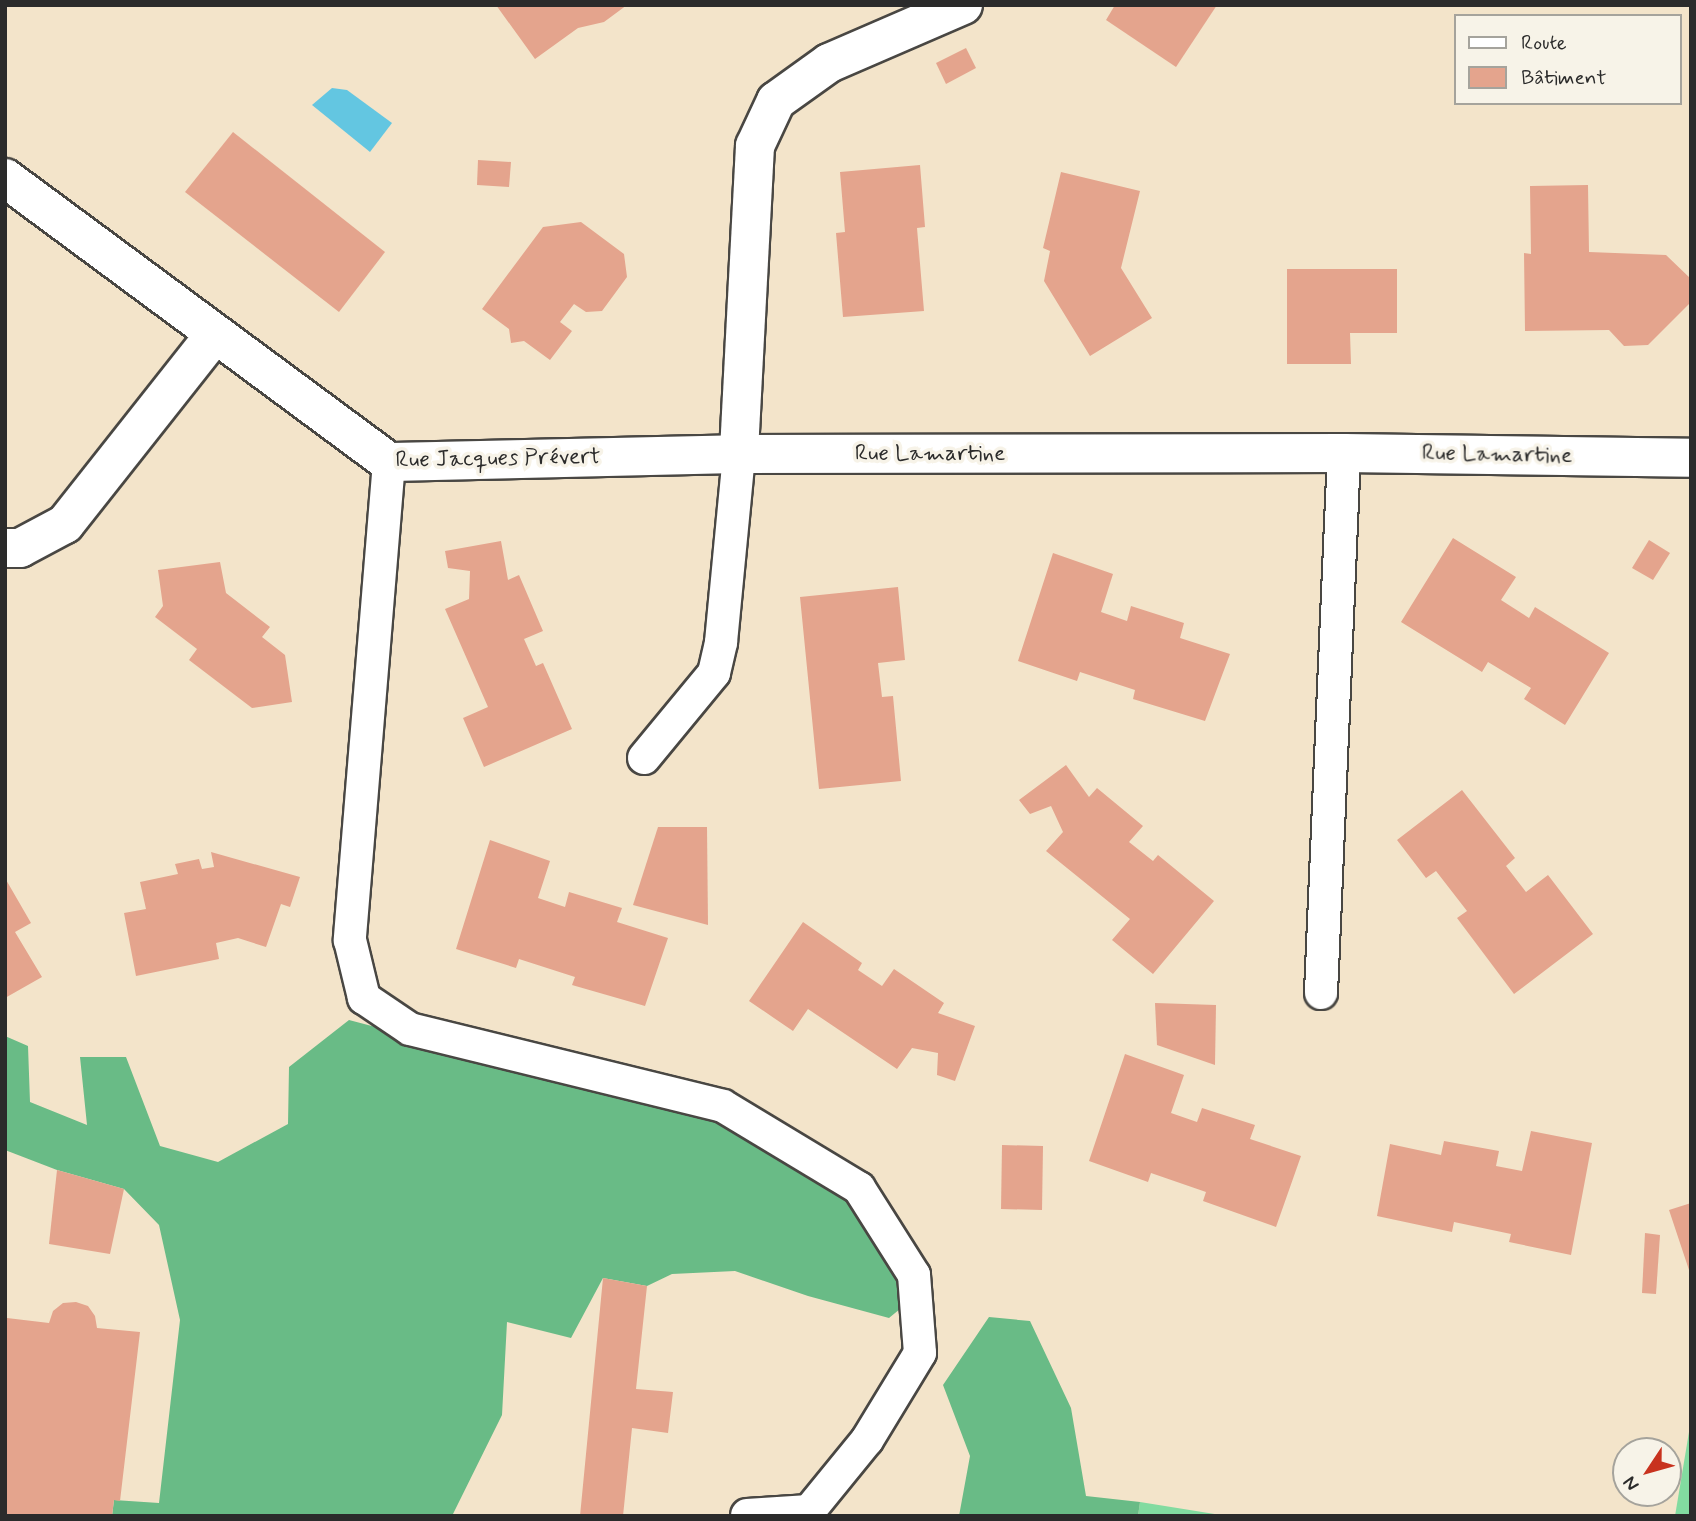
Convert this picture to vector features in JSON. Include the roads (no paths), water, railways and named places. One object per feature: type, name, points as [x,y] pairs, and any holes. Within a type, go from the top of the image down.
[{"type":"street","points":[[739,454],[755,146],[776,101],[829,63],[963,5]]},
{"type":"street","name":"Rue Jacques Prévert","points":[[5,178],[389,463],[739,454]]},
{"type":"street","points":[[5,548],[20,548],[65,524],[214,335]]},
{"type":"street","name":"Rue Lamartine","points":[[739,454],[1344,453],[1691,458]]},
{"type":"lane","points":[[1321,993],[1344,453]]},
{"type":"lane","points":[[644,758],[714,673],[721,642],[739,454]]},
{"type":"lane","points":[[389,463],[350,940],[364,998],[410,1029],[723,1106],[859,1188],[914,1275],[920,1353],[867,1440],[809,1511],[747,1516]]},
{"type":"water","points":[[332,88],[347,90],[392,123],[370,152],[312,105]]}]
